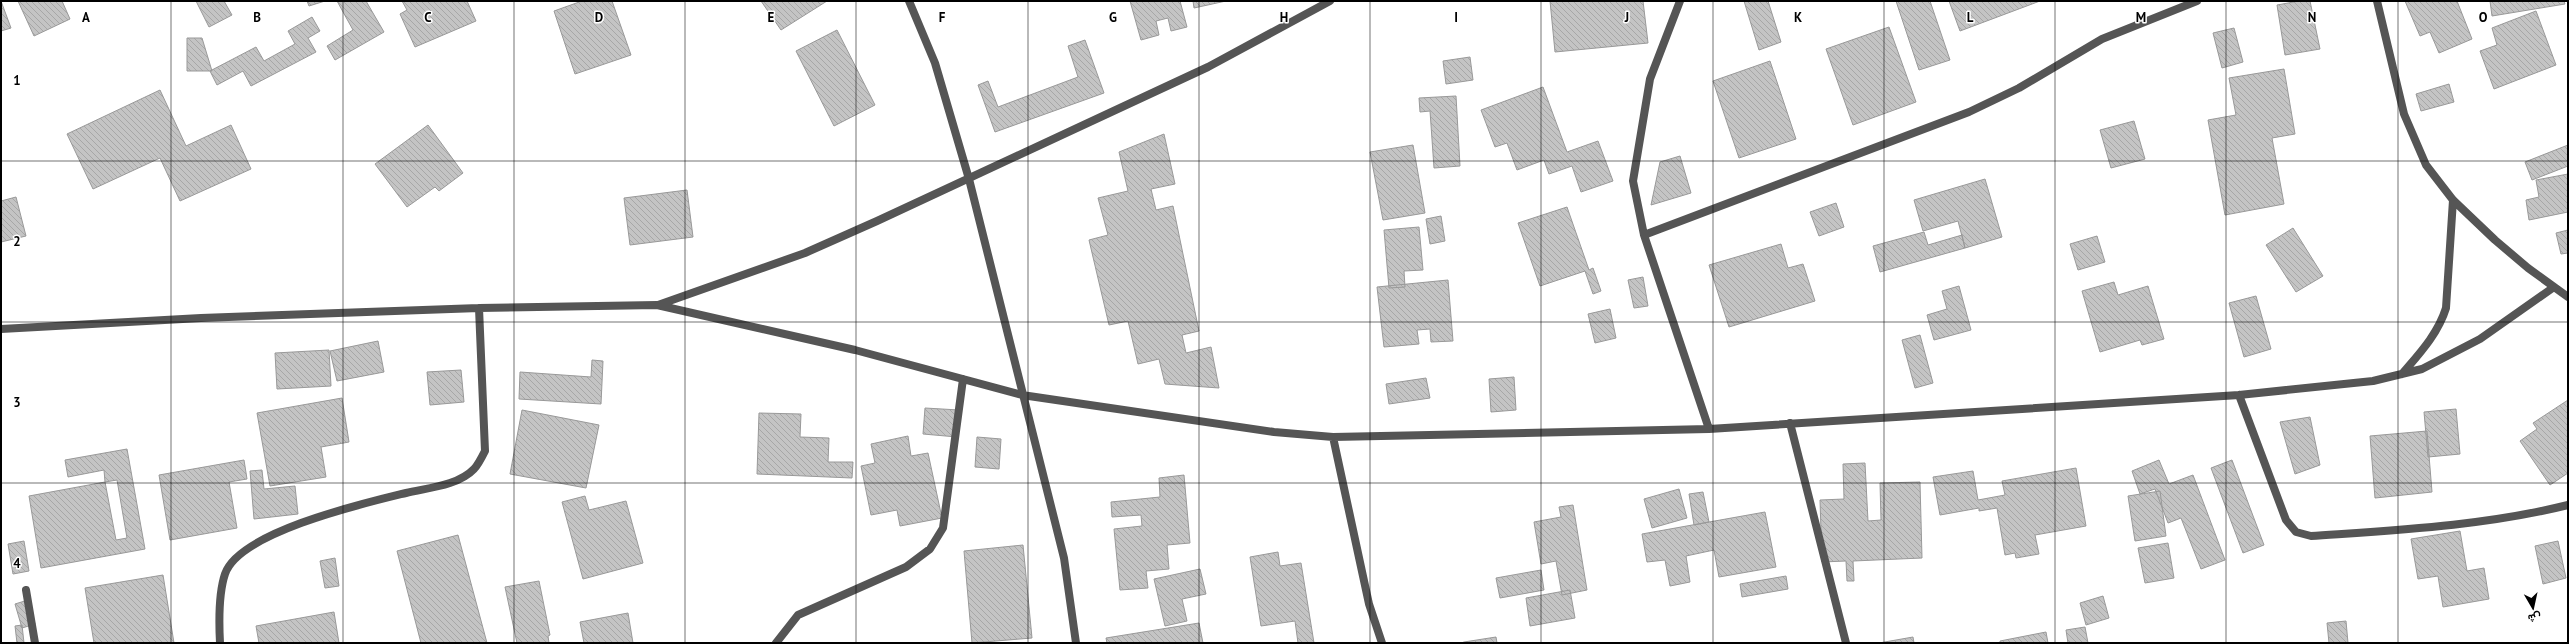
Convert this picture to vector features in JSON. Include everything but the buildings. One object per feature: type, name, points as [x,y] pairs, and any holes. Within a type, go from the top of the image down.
[{"type":"street","points":[[909,1],[936,63],[969,179],[1064,558],[1076,643]]},
{"type":"street","points":[[657,305],[805,253],[969,179],[1208,68],[1330,1]]},
{"type":"street","points":[[1680,1],[1650,79],[1641,125],[1633,181],[1644,235],[1709,429]]},
{"type":"street","points":[[1644,235],[1969,112],[2019,88],[2102,39],[2197,1]]},
{"type":"street","points":[[2377,1],[2404,114],[2426,165],[2453,200],[2495,240],[2568,297]]},
{"type":"street","points":[[2402,375],[2425,347],[2442,321],[2446,308],[2453,200]]},
{"type":"street","points":[[1,329],[201,318],[479,308],[657,305],[855,350],[1022,395],[1250,429],[1333,437],[1709,429],[2239,395],[2373,381],[2422,369],[2480,338],[2554,287]]},
{"type":"street","points":[[220,643],[219,624],[225,574],[234,558],[250,545],[316,518],[367,502],[454,481],[474,470],[485,451],[479,308]]},
{"type":"street","points":[[776,643],[798,615],[906,567],[930,549],[943,528],[963,379]]},
{"type":"street","points":[[2239,395],[2286,520],[2296,532],[2311,536],[2460,526],[2522,516],[2568,505]]},
{"type":"street","points":[[1790,423],[1846,643]]},
{"type":"street","points":[[1333,437],[1369,604],[1382,643]]},
{"type":"street","points":[[26,590],[35,643]]}]
